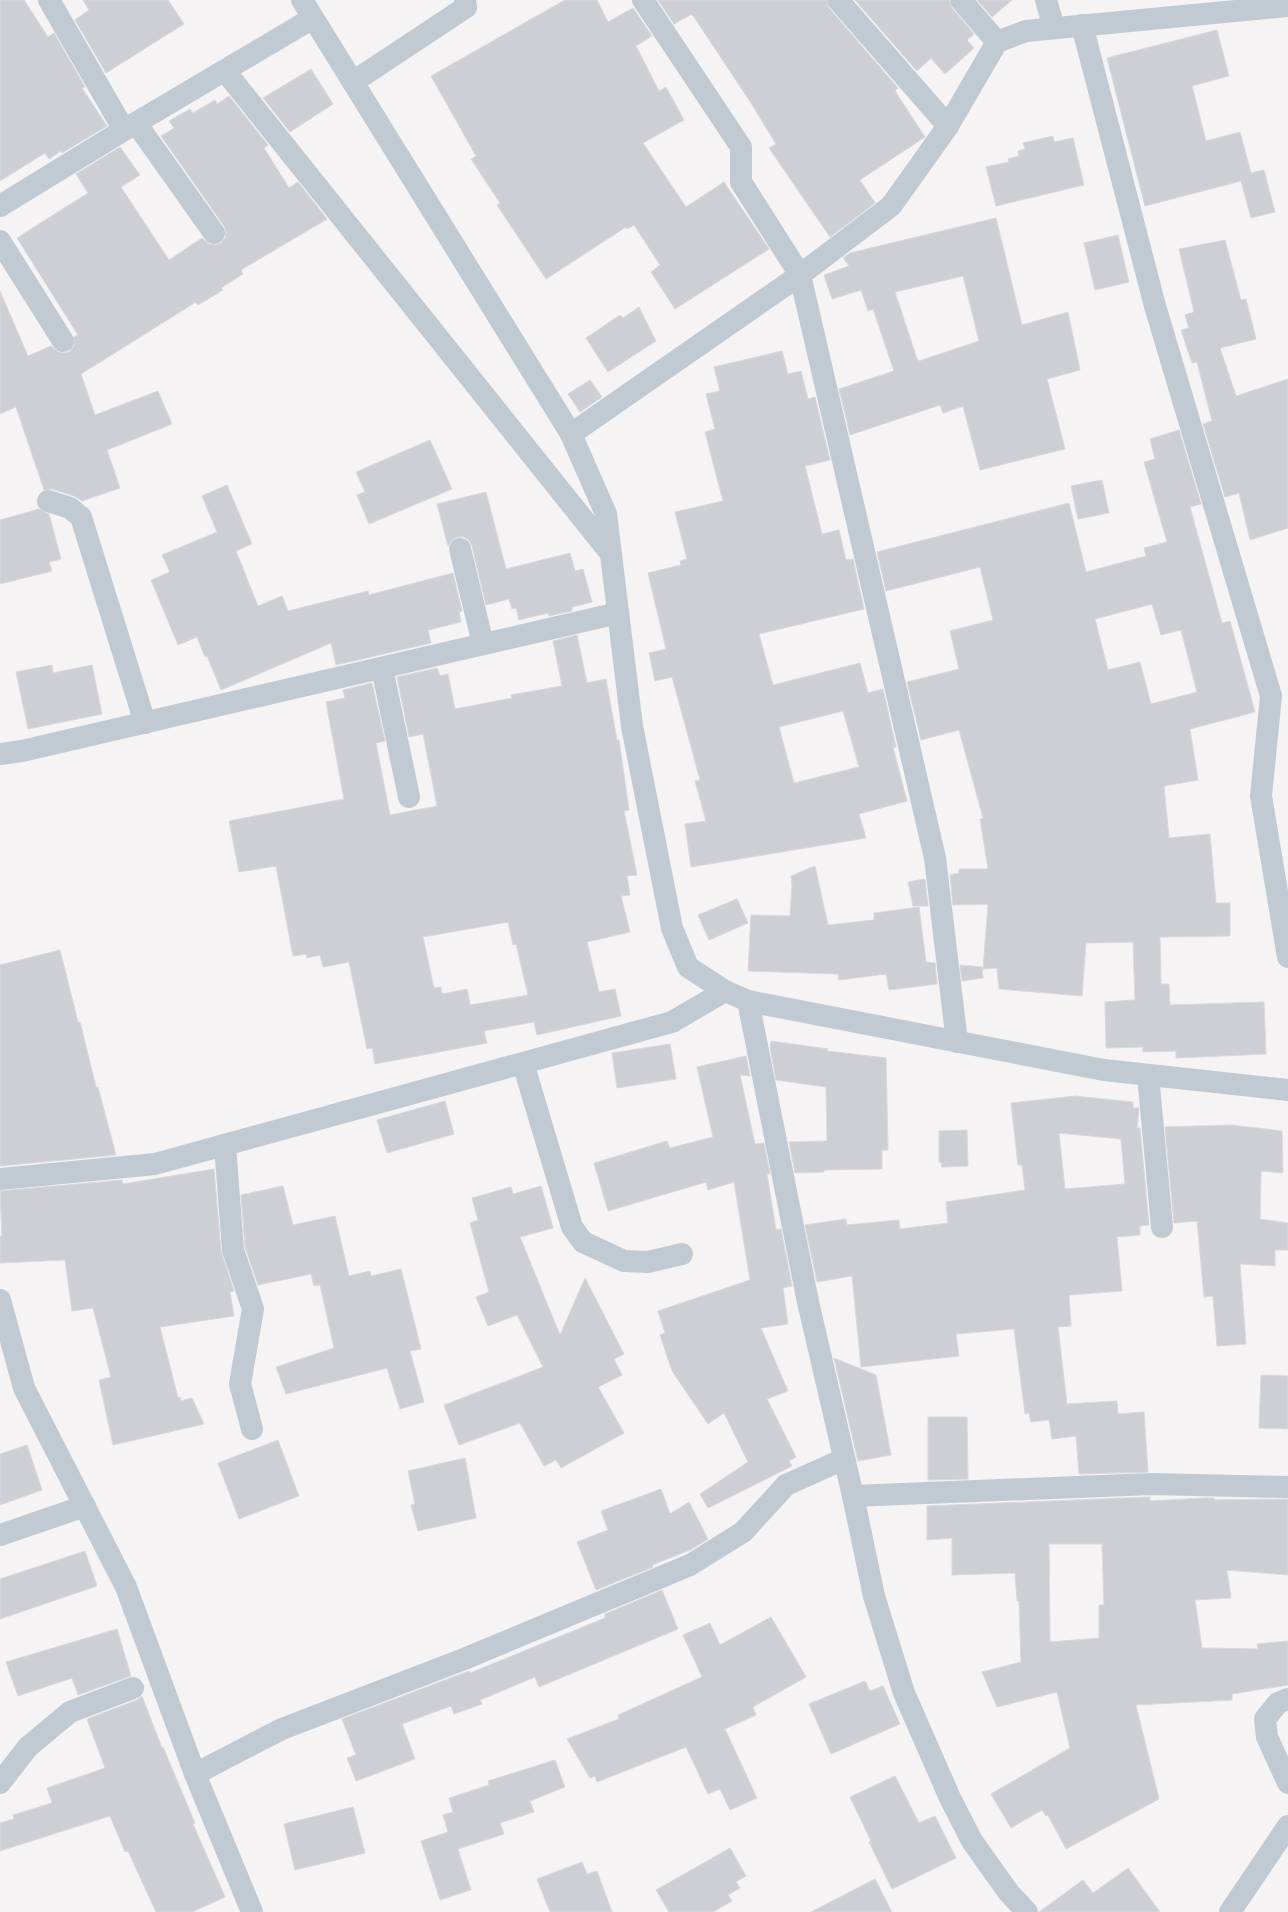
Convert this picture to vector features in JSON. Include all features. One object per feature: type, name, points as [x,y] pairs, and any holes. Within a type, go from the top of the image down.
[{"type":"street","points":[[49,0],[130,126],[214,233]]},
{"type":"street","points":[[643,0],[741,147],[741,182],[800,275],[935,858],[957,1042]]},
{"type":"street","points":[[838,0],[948,126]]},
{"type":"street","points":[[961,0],[997,42]]},
{"type":"street","points":[[1046,0],[1054,28]]},
{"type":"street","points":[[353,82],[470,2]]},
{"type":"street","points":[[571,434],[800,275],[891,206],[948,126],[997,42],[1026,31],[1288,6]]},
{"type":"street","points":[[0,206],[130,126],[225,71],[308,9],[571,434],[606,514],[632,726],[672,928],[688,967],[725,991],[748,1001],[1104,1070],[1288,1090]]},
{"type":"street","points":[[1082,25],[1155,306],[1271,696],[1279,698],[1261,796],[1288,957]]},
{"type":"street","points":[[225,71],[610,554]]},
{"type":"street","points":[[0,241],[63,340]]},
{"type":"street","points":[[48,500],[70,508],[81,516],[145,723]]},
{"type":"street","points":[[460,549],[483,644]]},
{"type":"street","points":[[0,754],[22,751],[145,723],[618,613]]},
{"type":"street","points":[[382,668],[409,797]]},
{"type":"street","points":[[0,1179],[155,1164],[672,1022],[725,991]]},
{"type":"street","points":[[748,1001],[808,1302],[853,1496],[874,1596],[904,1693],[950,1798],[972,1841],[1009,1893],[1027,1912]]},
{"type":"street","points":[[523,1063],[572,1227],[584,1242],[624,1261],[648,1262],[682,1254]]},
{"type":"street","points":[[1148,1075],[1162,1227]]},
{"type":"street","points":[[224,1144],[233,1250],[254,1309],[240,1384],[252,1429]]},
{"type":"street","points":[[0,1300],[24,1388],[126,1587],[195,1774],[252,1912]]},
{"type":"street","points":[[195,1774],[282,1729],[464,1659],[690,1565],[743,1532],[786,1485],[844,1459]]},
{"type":"street","points":[[853,1496],[1151,1484],[1288,1487]]},
{"type":"street","points":[[0,1535],[84,1506]]},
{"type":"street","points":[[0,1783],[28,1747],[70,1712],[133,1688]]},
{"type":"street","points":[[1288,1699],[1278,1703],[1265,1719],[1267,1737],[1288,1783]]},
{"type":"street","points":[[1230,1912],[1288,1826]]},
{"type":"building","points":[[0,0],[24,0],[48,37],[54,33],[85,87],[82,88],[107,126],[62,153],[61,151],[49,159],[45,153],[0,181]]},
{"type":"building","points":[[83,0],[168,0],[184,24],[106,73],[75,20],[89,10]]},
{"type":"building","points":[[565,0],[597,0],[608,22],[633,8],[652,36],[636,46],[659,91],[666,87],[684,120],[643,143],[686,207],[724,182],[769,249],[675,309],[651,272],[660,265],[634,225],[627,229],[626,227],[546,279],[497,205],[500,203],[471,159],[476,156],[431,76]]},
{"type":"building","points":[[658,0],[826,0],[829,8],[898,88],[895,91],[925,137],[860,180],[875,203],[830,237],[769,148],[776,144],[751,103],[692,14],[674,24]]},
{"type":"building","points":[[855,0],[949,0],[952,8],[974,34],[967,40],[974,48],[945,74],[931,58],[917,71]]},
{"type":"building","points":[[977,0],[1012,0],[992,17]]},
{"type":"building","points":[[1217,30],[1229,76],[1192,86],[1206,141],[1240,132],[1251,173],[1264,170],[1275,212],[1251,218],[1241,181],[1145,206],[1107,58]]},
{"type":"building","points":[[311,69],[333,104],[290,132],[263,98]]},
{"type":"building","points":[[229,96],[268,145],[264,148],[289,188],[298,182],[327,219],[241,270],[243,274],[221,288],[223,290],[198,305],[196,302],[81,374],[95,415],[158,391],[172,424],[107,450],[120,488],[82,501],[74,496],[52,489],[44,490],[16,407],[0,414],[0,291],[28,356],[51,346],[58,352],[69,352],[74,346],[74,337],[78,335],[17,238],[88,193],[76,174],[120,147],[140,175],[121,187],[169,260],[202,238],[209,244],[216,245],[221,243],[225,238],[226,231],[224,226],[161,136],[174,128],[169,121],[190,109],[193,113],[215,100],[217,104]]},
{"type":"building","points":[[1053,136],[1054,142],[1073,138],[1084,185],[996,206],[986,167],[1009,162],[1008,159],[1019,156],[1018,151],[1025,149],[1023,143]]},
{"type":"building","points":[[996,218],[1022,325],[1068,312],[1080,370],[1047,379],[1065,449],[980,470],[963,406],[943,413],[940,405],[850,435],[839,389],[894,371],[873,309],[868,311],[861,290],[832,299],[824,275],[849,266],[843,258],[850,253]],"holes":[[[963,276],[979,341],[919,361],[917,359],[895,292]]]},
{"type":"building","points":[[1118,235],[1129,282],[1095,290],[1084,243]]},
{"type":"building","points":[[1225,240],[1241,300],[1246,299],[1256,339],[1220,348],[1236,396],[1288,379],[1288,528],[1250,540],[1239,493],[1225,497],[1203,424],[1212,421],[1197,362],[1192,363],[1181,330],[1189,328],[1185,315],[1194,312],[1179,249]]},
{"type":"building","points":[[639,307],[656,341],[608,372],[586,338],[620,315],[623,318]]},
{"type":"building","points":[[782,351],[788,374],[801,371],[808,399],[815,397],[830,460],[805,466],[822,534],[839,530],[846,560],[853,559],[864,609],[759,634],[773,685],[860,663],[868,693],[883,689],[896,747],[893,747],[907,801],[859,814],[866,838],[691,867],[685,824],[706,821],[695,781],[700,780],[672,677],[655,681],[649,653],[666,649],[648,573],[681,565],[680,561],[687,559],[675,512],[723,501],[705,432],[715,429],[706,394],[720,391],[714,367]],"holes":[[[843,711],[859,767],[794,783],[779,727]]]},
{"type":"building","points":[[590,380],[602,397],[580,412],[568,394]]},
{"type":"building","points":[[1179,430],[1201,504],[1190,507],[1222,623],[1230,621],[1255,712],[1190,729],[1198,780],[1164,786],[1169,838],[1210,834],[1216,903],[1230,903],[1230,936],[1160,937],[1161,984],[1169,984],[1170,1005],[1264,1002],[1266,1054],[1176,1058],[1176,1051],[1143,1052],[1143,1047],[1106,1048],[1105,1002],[1135,1000],[1133,942],[1086,943],[1082,996],[999,989],[997,968],[983,969],[988,904],[953,905],[950,875],[959,873],[959,869],[988,869],[980,819],[983,818],[959,730],[921,740],[907,682],[959,669],[950,631],[993,620],[980,567],[886,591],[877,552],[1069,503],[1086,572],[1146,556],[1144,548],[1167,542],[1144,462],[1155,459],[1150,439]],"holes":[[[1152,604],[1161,635],[1181,630],[1197,692],[1151,704],[1140,662],[1108,670],[1095,619]]]},
{"type":"building","points":[[430,440],[452,489],[369,524],[357,495],[365,492],[356,472]]},
{"type":"building","points":[[1102,480],[1109,513],[1078,519],[1071,486]]},
{"type":"building","points":[[227,485],[252,544],[236,551],[258,606],[282,596],[288,611],[368,591],[369,595],[453,573],[462,611],[459,612],[461,622],[428,630],[431,643],[336,665],[331,643],[221,690],[207,656],[205,657],[197,637],[178,645],[151,580],[170,572],[162,555],[217,532],[202,496]]},
{"type":"building","points":[[486,492],[506,569],[570,553],[575,571],[583,569],[592,602],[572,607],[572,611],[549,616],[548,613],[519,620],[516,608],[512,609],[509,599],[486,605],[472,546],[469,540],[464,537],[457,537],[452,540],[448,546],[437,504]]},
{"type":"building","points":[[39,509],[49,514],[61,559],[49,562],[52,571],[0,584],[0,520]]},
{"type":"building","points":[[577,635],[587,683],[606,679],[617,740],[619,740],[629,810],[624,811],[637,875],[627,876],[630,895],[621,896],[630,932],[587,942],[599,992],[615,989],[621,1016],[537,1035],[534,1022],[484,1031],[487,1043],[375,1064],[372,1048],[367,1049],[349,962],[323,967],[320,955],[307,958],[306,954],[293,956],[276,866],[239,872],[229,821],[344,799],[326,702],[345,698],[343,690],[372,683],[385,741],[376,743],[390,815],[437,806],[423,734],[409,737],[397,677],[437,668],[440,676],[448,674],[455,709],[512,698],[511,695],[562,686],[553,641]],"holes":[[[508,922],[513,945],[516,944],[528,995],[470,1005],[467,989],[442,994],[441,987],[434,988],[423,937]]]},
{"type":"building","points":[[52,665],[53,673],[92,665],[102,714],[28,729],[16,672]]},
{"type":"building","points":[[815,866],[828,925],[874,920],[874,913],[919,907],[926,962],[935,963],[937,984],[889,990],[886,974],[839,980],[838,974],[748,971],[751,915],[790,916],[792,885],[791,876]]},
{"type":"building","points":[[925,879],[928,906],[913,906],[908,882]]},
{"type":"building","points":[[737,899],[748,923],[709,940],[698,915]]},
{"type":"building","points":[[60,950],[78,1022],[80,1022],[96,1087],[98,1087],[116,1155],[0,1166],[0,965]]},
{"type":"building","points":[[960,965],[982,967],[983,978],[962,981]]},
{"type":"building","points":[[771,1041],[828,1049],[827,1051],[886,1058],[888,1150],[882,1150],[882,1169],[824,1170],[824,1172],[795,1173],[789,1142],[827,1141],[826,1087],[776,1080],[770,1047]]},
{"type":"building","points":[[670,1044],[676,1079],[617,1088],[612,1053]]},
{"type":"building","points":[[746,1056],[750,1076],[740,1075],[755,1144],[764,1143],[770,1174],[767,1174],[776,1230],[781,1229],[792,1286],[783,1288],[788,1324],[761,1328],[788,1391],[767,1399],[796,1457],[789,1461],[792,1466],[708,1508],[700,1494],[748,1462],[724,1413],[708,1424],[672,1371],[660,1335],[665,1333],[658,1311],[750,1280],[734,1182],[708,1190],[706,1182],[608,1211],[594,1163],[667,1141],[670,1148],[713,1137],[697,1067]]},
{"type":"building","points":[[1075,1096],[1133,1102],[1133,1108],[1139,1108],[1137,1128],[1140,1128],[1149,1225],[1140,1226],[1140,1235],[1117,1237],[1122,1291],[1069,1295],[1071,1326],[1058,1327],[1067,1404],[1117,1401],[1118,1414],[1144,1412],[1148,1472],[1079,1474],[1076,1436],[1052,1439],[1049,1420],[1031,1422],[1029,1413],[1025,1414],[1014,1329],[956,1334],[959,1356],[861,1367],[852,1276],[817,1282],[805,1225],[846,1219],[847,1225],[899,1220],[900,1229],[948,1223],[946,1202],[1025,1190],[1022,1165],[1018,1165],[1011,1103]],"holes":[[[1059,1133],[1121,1139],[1125,1184],[1065,1189]]]},
{"type":"building","points":[[445,1101],[454,1134],[387,1153],[377,1120]]},
{"type":"building","points":[[1232,1125],[1282,1131],[1283,1173],[1261,1171],[1260,1219],[1288,1223],[1288,1250],[1275,1250],[1275,1266],[1240,1264],[1246,1344],[1217,1346],[1213,1296],[1204,1297],[1197,1221],[1174,1223],[1165,1127]]},
{"type":"building","points":[[967,1130],[968,1166],[942,1167],[941,1162],[939,1162],[939,1131]]},
{"type":"building","points":[[214,1169],[221,1251],[234,1291],[230,1292],[234,1316],[160,1327],[178,1398],[180,1397],[181,1401],[192,1398],[204,1424],[113,1445],[99,1380],[111,1377],[93,1308],[72,1311],[65,1260],[0,1263],[0,1236],[2,1236],[0,1191],[122,1180],[123,1184]]},
{"type":"building","points":[[283,1186],[293,1225],[335,1216],[349,1276],[370,1271],[371,1276],[401,1269],[421,1349],[410,1351],[424,1402],[400,1409],[387,1368],[286,1394],[276,1367],[334,1348],[320,1285],[314,1286],[311,1274],[258,1285],[245,1247],[241,1195]]},
{"type":"building","points":[[541,1186],[553,1228],[520,1237],[560,1335],[585,1278],[624,1354],[614,1359],[622,1375],[598,1387],[624,1433],[561,1468],[556,1460],[544,1466],[520,1423],[459,1445],[444,1405],[543,1367],[517,1315],[488,1326],[476,1297],[489,1292],[470,1223],[478,1220],[472,1198],[511,1187],[513,1194]]},
{"type":"building","points":[[834,1358],[876,1375],[891,1455],[858,1461]]},
{"type":"building","points":[[1261,1375],[1288,1376],[1288,1429],[1259,1428]]},
{"type":"building","points":[[928,1417],[967,1417],[968,1479],[928,1480]]},
{"type":"building","points":[[278,1440],[299,1496],[239,1519],[218,1463]]},
{"type":"building","points":[[27,1445],[42,1490],[0,1505],[0,1454]]},
{"type":"building","points":[[465,1458],[476,1518],[418,1531],[411,1505],[415,1504],[408,1471]]},
{"type":"building","points":[[661,1489],[670,1514],[689,1502],[708,1539],[690,1550],[652,1565],[653,1567],[596,1590],[577,1542],[608,1530],[601,1511]]},
{"type":"building","points":[[1150,1497],[1150,1501],[1205,1498],[1214,1498],[1214,1500],[1288,1499],[1288,1575],[1227,1570],[1231,1598],[1195,1600],[1202,1648],[1258,1649],[1257,1644],[1288,1641],[1288,1685],[1232,1694],[1232,1700],[1136,1705],[1159,1799],[1066,1849],[1048,1815],[1046,1816],[1042,1810],[1011,1828],[991,1794],[1070,1748],[1057,1692],[997,1707],[982,1672],[1021,1662],[1019,1601],[1017,1601],[1015,1573],[952,1575],[952,1538],[927,1540],[927,1506]],"holes":[[[1049,1544],[1102,1544],[1104,1605],[1099,1605],[1099,1638],[1050,1642]]]},
{"type":"building","points":[[85,1551],[97,1586],[0,1619],[0,1579]]},
{"type":"building","points":[[662,1590],[678,1629],[539,1687],[535,1677],[480,1700],[482,1704],[454,1714],[451,1706],[402,1724],[415,1759],[356,1781],[347,1758],[356,1755],[342,1719],[469,1671],[470,1673],[605,1618],[605,1614]]},
{"type":"building","points":[[771,1617],[806,1677],[753,1707],[756,1715],[725,1729],[757,1798],[730,1810],[720,1789],[708,1794],[686,1747],[597,1782],[595,1776],[590,1778],[567,1739],[619,1719],[618,1715],[702,1677],[683,1635],[710,1623],[720,1645]]},
{"type":"building","points":[[117,1629],[131,1676],[78,1695],[72,1678],[18,1696],[6,1662]]},
{"type":"building","points":[[865,1681],[870,1691],[883,1686],[900,1724],[831,1754],[809,1704]]},
{"type":"building","points":[[142,1696],[162,1748],[163,1747],[195,1823],[193,1824],[225,1897],[192,1912],[156,1912],[128,1851],[125,1852],[110,1816],[0,1851],[0,1823],[14,1819],[13,1815],[52,1803],[47,1788],[105,1768],[87,1719],[137,1700]]},
{"type":"building","points":[[555,1760],[565,1787],[530,1801],[534,1812],[500,1823],[504,1834],[458,1849],[471,1890],[440,1900],[421,1841],[448,1832],[443,1815],[453,1812],[449,1798],[489,1785],[488,1781]]},
{"type":"building","points":[[895,1776],[919,1823],[935,1816],[956,1858],[892,1889],[869,1842],[871,1841],[850,1797]]},
{"type":"building","points":[[353,1807],[365,1853],[295,1870],[284,1824]]},
{"type":"building","points":[[730,1848],[746,1876],[736,1882],[740,1888],[728,1895],[732,1901],[713,1912],[669,1912],[656,1890]]},
{"type":"building","points":[[582,1862],[587,1874],[597,1871],[612,1912],[550,1912],[537,1879]]},
{"type":"building","points":[[1128,1868],[1160,1912],[1039,1912],[1083,1880],[1093,1893]]},
{"type":"building","points":[[875,1879],[892,1912],[811,1912]]}]
